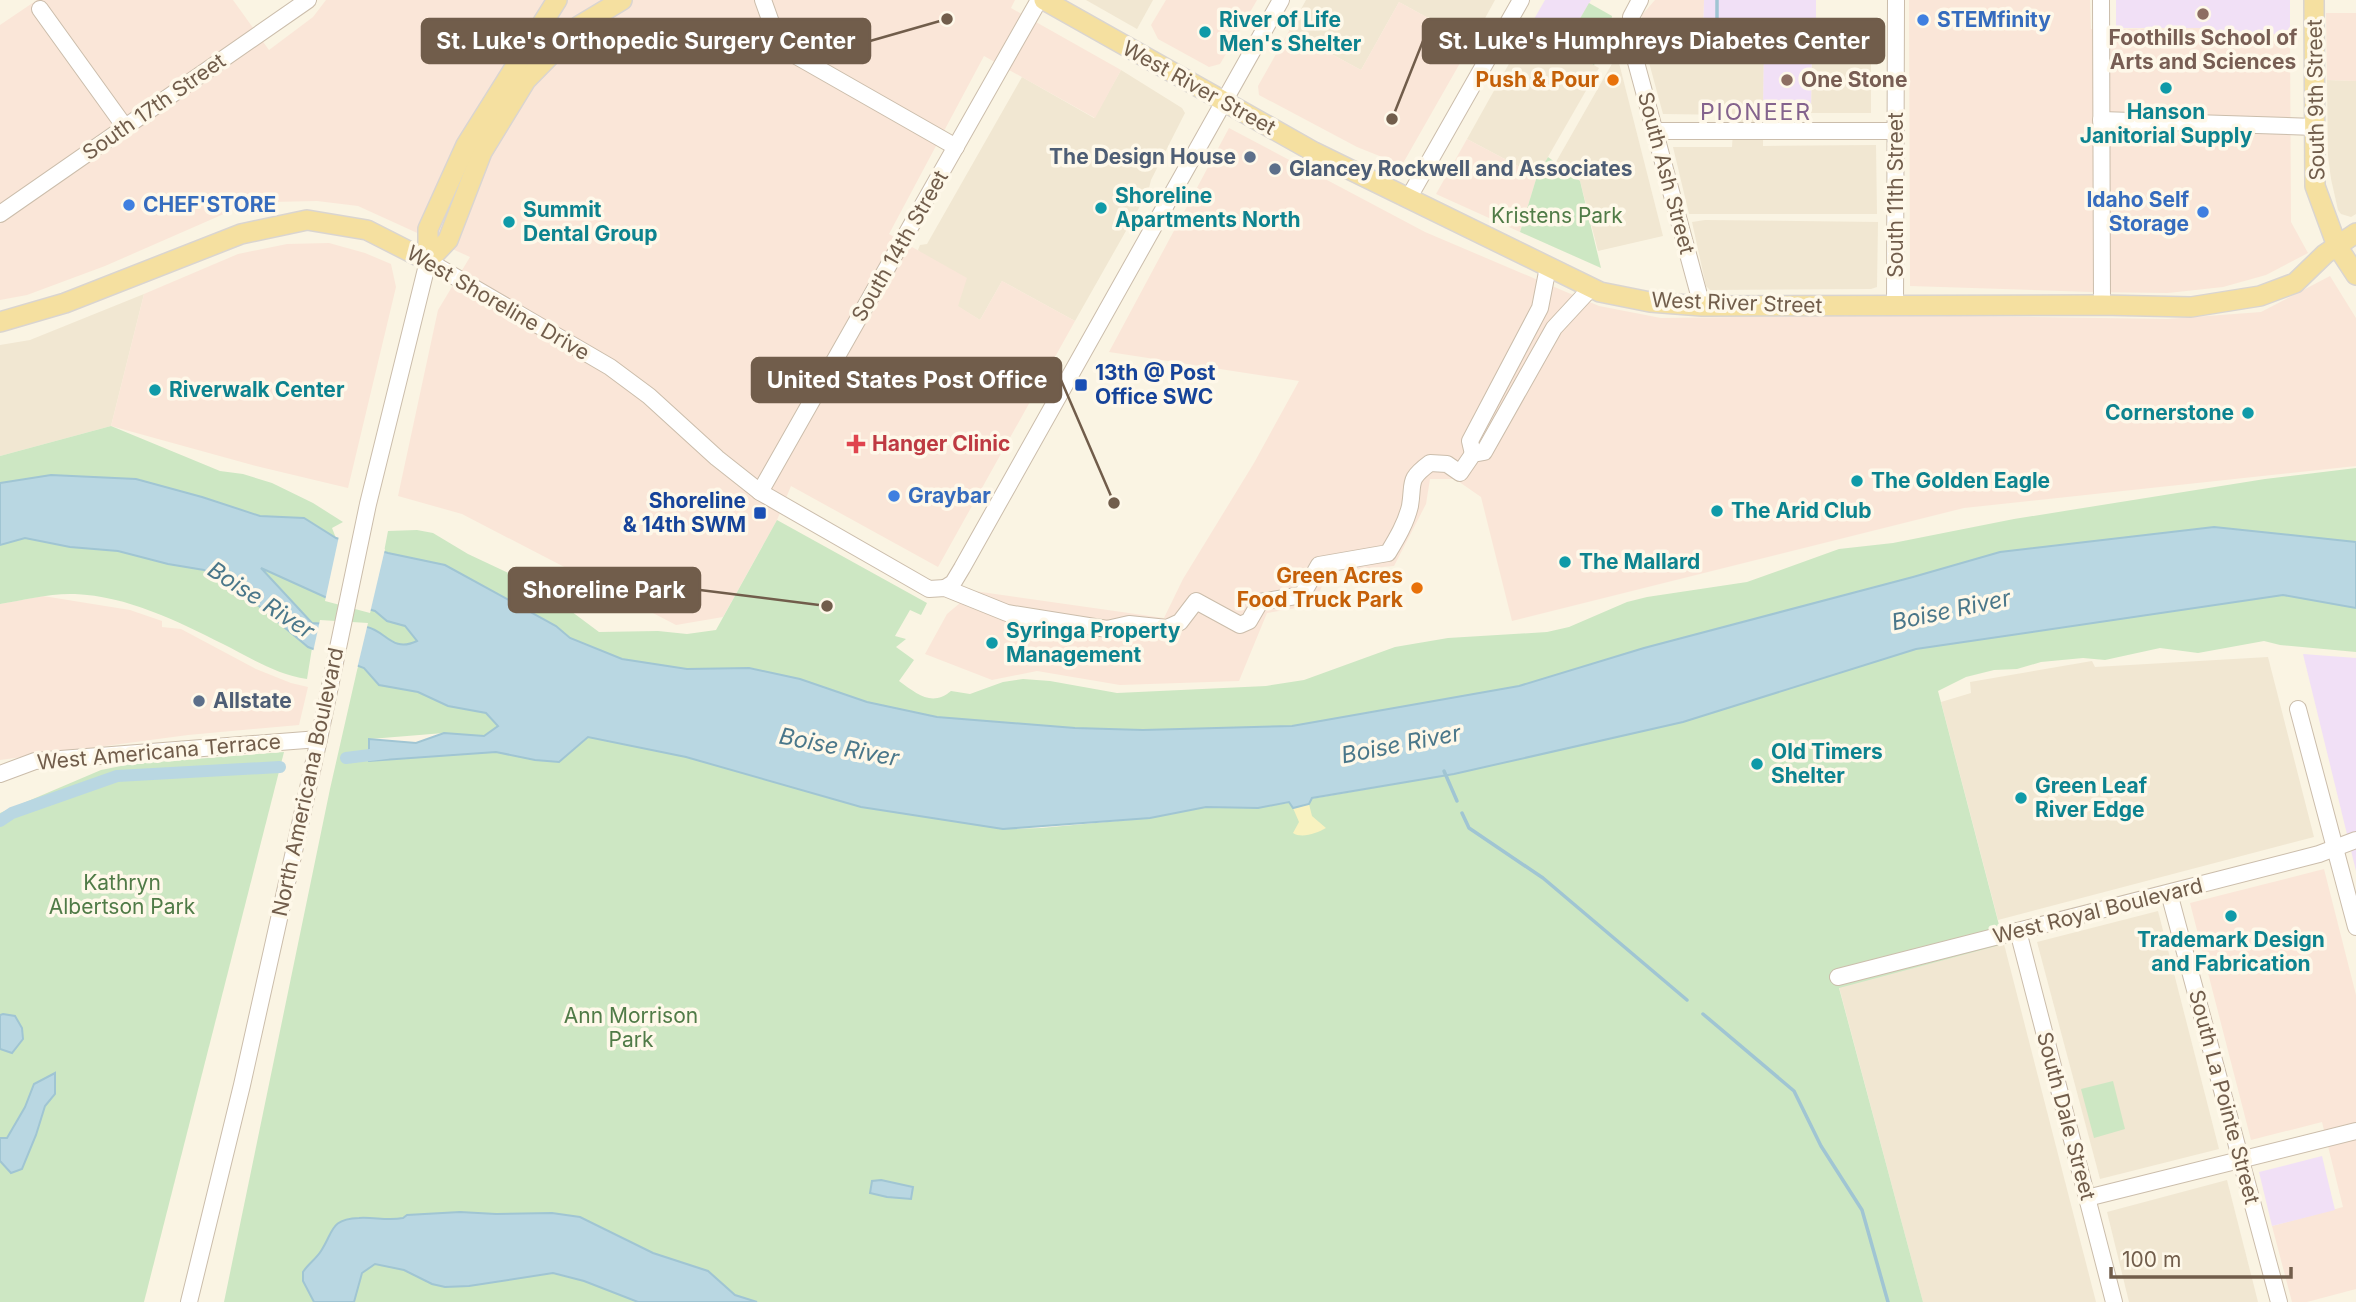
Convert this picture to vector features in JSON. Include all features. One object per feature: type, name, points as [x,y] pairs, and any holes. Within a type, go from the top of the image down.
[{"type":"main road","points":[[428,261],[428,229],[466,145],[557,0]]},
{"type":"main road","points":[[428,261],[448,240],[482,152],[526,80],[579,26],[622,0]]},
{"type":"main road","name":"West River Street","points":[[1042,0],[1314,152],[1408,199],[1600,292],[1650,302],[1702,306],[2191,307],[2260,296],[2295,283],[2325,254],[2356,233]]},
{"type":"main road","name":"South 9th Street","points":[[2314,0],[2315,186],[2337,246],[2356,275]]},
{"type":"main road","name":"West Shoreline Drive","points":[[0,322],[65,303],[241,234],[307,220],[367,230],[428,261]]},
{"type":"street","name":"South 17th Street","points":[[0,214],[308,0]]},
{"type":"street","points":[[763,0],[773,28],[791,53],[956,147]]},
{"type":"street","name":"South 14th Street","points":[[761,492],[1042,0]]},
{"type":"street","points":[[945,588],[953,583],[962,568],[1281,0]]},
{"type":"street","points":[[1408,199],[1521,0]]},
{"type":"street","name":"South Ash Street","points":[[1640,0],[1631,17],[1630,40],[1702,306]]},
{"type":"street","name":"South 11th Street","points":[[1895,306],[1896,0]]},
{"type":"street","points":[[2101,0],[2102,305]]},
{"type":"street","points":[[40,9],[125,127]]},
{"type":"street","points":[[2101,120],[2315,127]]},
{"type":"street","points":[[1655,131],[1896,131]]},
{"type":"street","name":"West Shoreline Drive","points":[[428,261],[610,367],[649,396],[717,458],[761,492],[929,589],[945,588],[1007,613],[1107,629],[1129,624],[1167,628],[1181,622],[1196,601],[1240,625],[1249,621],[1260,603],[1302,595],[1319,565],[1388,553],[1402,529],[1410,506],[1410,486],[1417,473],[1430,463],[1447,464],[1460,473],[1473,454]]},
{"type":"street","name":"North Americana Boulevard","points":[[189,1302],[242,1085],[319,739],[364,520],[428,261]]},
{"type":"street","points":[[1548,267],[1540,307],[1470,441],[1473,454],[1484,452],[1554,328],[1591,288]]},
{"type":"street","points":[[2298,709],[2356,927]]},
{"type":"street","name":"West Americana Terrace","points":[[0,774],[35,761],[319,739]]},
{"type":"street","name":"West Royal Boulevard","points":[[1839,977],[2319,854],[2356,840]]},
{"type":"street","name":"South La Pointe Street","points":[[2169,893],[2279,1302]]},
{"type":"street","name":"South Dale Street","points":[[2018,931],[2114,1302]]},
{"type":"street","points":[[2087,1198],[2356,1131]]},
{"type":"shaded area","points":[[37,0],[233,0],[269,50],[313,17],[326,0],[1015,0],[1011,8],[1121,70],[1095,118],[984,56],[889,234],[967,278],[958,306],[980,320],[1002,281],[1075,321],[938,567],[791,486],[777,520],[723,617],[676,625],[462,514],[398,496],[438,310],[470,257],[358,206],[317,201],[271,202],[226,213],[105,266],[27,295],[0,300],[0,25]]},
{"type":"shaded area","points":[[1086,0],[1153,0],[1137,29]]},
{"type":"shaded area","points":[[1166,0],[1257,0],[1220,64],[1209,67],[1158,39],[1151,25]]},
{"type":"shaded area","points":[[1306,0],[1495,0],[1472,42],[1399,2],[1361,70],[1289,31]]},
{"type":"shaded area","points":[[1545,0],[1591,0],[1563,48],[1529,28]]},
{"type":"shaded area","points":[[1655,0],[1704,0],[1703,35],[1642,35],[1642,15]]},
{"type":"shaded area","name":"One Stone","points":[[1704,0],[1816,0],[1816,38],[1812,39],[1811,113],[1763,113],[1764,39],[1703,35]]},
{"type":"shaded area","points":[[1909,0],[2090,0],[2091,29],[2211,28],[2212,34],[2290,34],[2291,222],[2308,253],[2266,275],[2223,287],[2168,293],[1910,286]]},
{"type":"shaded area","name":"Foothills School of Arts and Sciences","points":[[2116,0],[2290,0],[2290,34],[2211,34],[2211,28],[2116,28]]},
{"type":"shaded area","points":[[1399,2],[1472,42],[1402,165],[1357,147],[1259,95],[1258,86],[1289,31],[1361,70]]},
{"type":"shaded area","points":[[2326,13],[2356,13],[2356,81],[2327,80]]},
{"type":"shaded area","points":[[1529,28],[1599,68],[1537,176],[1467,139]]},
{"type":"shaded area","points":[[1644,44],[1764,45],[1763,146],[1876,145],[1877,214],[1689,214],[1673,147],[1732,147],[1734,115],[1663,114]]},
{"type":"shaded area","points":[[1812,46],[1871,46],[1871,113],[1811,113]]},
{"type":"shaded area","points":[[1617,55],[1663,236],[1598,251],[1580,181],[1556,162]]},
{"type":"shaded area","points":[[1121,70],[1182,108],[1185,113],[1151,180],[1148,192],[1075,321],[1002,281],[980,320],[957,306],[918,250],[920,245],[927,244],[1022,77],[1094,118]]},
{"type":"shaded area","points":[[2327,80],[2356,81],[2356,214],[2351,217],[2338,210],[2331,179]]},
{"type":"shaded area","points":[[1229,128],[1425,232],[1599,306],[1661,318],[1893,315],[2167,319],[2261,312],[2330,276],[2356,318],[2356,466],[1964,508],[1512,621],[1481,497],[1455,479],[1430,479],[1426,504],[1394,566],[1328,572],[1314,605],[1267,613],[1239,681],[1120,685],[1037,671],[992,680],[925,654],[947,614],[974,591],[1164,618],[1183,579],[1254,463],[1299,381],[1109,352]]},
{"type":"shaded area","points":[[1467,139],[1537,176],[1520,232],[1436,194]]},
{"type":"shaded area","points":[[1692,222],[1878,222],[1877,287],[1710,290],[1706,286]]},
{"type":"shaded area","points":[[329,243],[391,264],[396,287],[348,488],[111,426],[144,294],[238,254],[287,244]]},
{"type":"shaded area","points":[[144,294],[111,426],[0,456],[0,345],[30,340]]},
{"type":"shaded area","points":[[43,596],[130,610],[162,621],[162,627],[181,629],[256,669],[308,687],[299,725],[188,735],[0,760],[0,604]]},
{"type":"shaded area","points":[[2303,654],[2356,658],[2356,871]]},
{"type":"shaded area","name":"Green Leaf River Edge","points":[[2268,657],[2314,837],[1998,920],[1941,702],[1971,693],[1970,682],[2092,661],[2095,667]]},
{"type":"shaded area","points":[[2324,869],[2356,995],[2356,1289],[2307,1302],[2292,1302],[2272,1226],[2343,1207],[2322,1122],[2251,1140],[2190,903]]},
{"type":"shaded area","points":[[2158,911],[2219,1149],[2100,1179],[2037,942]]},
{"type":"shaded area","points":[[2004,944],[2096,1302],[1923,1302],[1839,987]]},
{"type":"shaded area","points":[[2322,1156],[2335,1210],[2272,1226],[2259,1172]]},
{"type":"shaded area","points":[[2227,1180],[2258,1302],[2129,1302],[2107,1212]]},
{"type":"green space","points":[[1589,3],[1612,16],[1608,40],[1594,65],[1563,48]]},
{"type":"green space","name":"Kristens Park","points":[[1548,157],[1580,181],[1601,268],[1520,232],[1537,176]]},
{"type":"green space","points":[[111,426],[220,471],[243,474],[272,483],[313,503],[343,522],[332,528],[336,538],[304,518],[260,516],[136,479],[51,475],[0,483],[0,456]]},
{"type":"green space","points":[[2356,468],[2356,542],[2214,527],[2000,552],[1644,648],[1519,686],[1292,726],[1143,730],[1075,728],[937,717],[867,702],[800,679],[749,668],[687,669],[622,659],[570,638],[556,626],[445,565],[384,552],[388,531],[417,530],[433,533],[468,554],[540,588],[599,632],[658,631],[687,634],[716,630],[777,520],[927,603],[921,615],[910,610],[895,636],[906,639],[896,647],[914,660],[899,681],[918,694],[937,698],[951,691],[970,694],[1003,682],[1023,679],[1117,693],[1266,686],[1304,680],[1395,647],[1448,638],[1547,632],[1569,627],[1627,602],[1747,582],[1839,549],[1893,543],[2014,519],[2265,479]]},
{"type":"green space","points":[[25,538],[70,547],[118,551],[204,570],[259,606],[312,648],[307,679],[274,669],[170,619],[114,599],[66,594],[0,604],[0,545]]},
{"type":"green space","points":[[259,567],[325,597],[375,611],[387,621],[405,626],[417,641],[408,644],[395,643],[374,629],[360,625],[312,623]]},
{"type":"green space","name":"Ann Morrison Park","points":[[2283,595],[2356,608],[2356,652],[2264,641],[2198,653],[2160,648],[2105,660],[2083,658],[1994,670],[1966,677],[1938,691],[2004,944],[1839,988],[1923,1302],[224,1302],[358,666],[364,668],[380,685],[418,692],[448,706],[486,713],[498,726],[484,736],[444,733],[370,739],[370,761],[496,752],[559,762],[588,737],[686,757],[861,807],[1003,829],[1041,828],[1150,818],[1206,807],[1258,808],[1454,774],[1683,722],[1916,649]]},
{"type":"green space","name":"Kathryn Albertson Park","points":[[284,752],[144,1302],[0,1302],[0,813],[101,770],[131,764]]},
{"type":"green space","points":[[2113,1081],[2125,1129],[2094,1138],[2081,1089]]},
{"type":"sand","points":[[1309,804],[1312,816],[1326,828],[1297,835],[1293,833],[1299,822],[1293,808]]},
{"type":"water","name":"Boise River","points":[[51,475],[136,479],[260,516],[304,518],[336,538],[445,565],[556,626],[570,638],[622,659],[687,669],[749,668],[800,679],[867,702],[937,717],[1075,728],[1143,730],[1292,726],[1519,686],[1644,648],[2000,552],[2214,527],[2356,542],[2356,608],[2283,595],[1916,649],[1683,722],[1454,774],[1312,798],[1309,804],[1293,808],[1289,802],[1258,808],[1206,807],[1150,818],[1003,829],[861,807],[686,757],[588,737],[559,762],[496,752],[369,761],[369,739],[416,743],[444,733],[484,736],[498,726],[486,713],[448,706],[418,692],[379,685],[364,668],[308,647],[259,606],[204,570],[118,551],[70,547],[25,538],[0,545],[0,483]],"holes":[[[261,568],[325,597],[375,611],[387,621],[405,626],[417,641],[408,644],[395,643],[367,627],[312,623]]]},
{"type":"water","points":[[0,1015],[15,1016],[22,1028],[23,1039],[12,1053],[0,1049]]},
{"type":"water","points":[[55,1073],[55,1094],[45,1106],[22,1169],[11,1173],[0,1161],[0,1138],[7,1138],[25,1107],[34,1084]]},
{"type":"water","points":[[881,1180],[913,1187],[911,1199],[870,1193],[872,1181]]},
{"type":"water","points":[[460,1212],[552,1213],[580,1217],[653,1253],[708,1271],[735,1295],[757,1302],[638,1302],[584,1281],[553,1273],[445,1287],[432,1284],[404,1270],[375,1264],[362,1273],[354,1302],[314,1302],[303,1281],[303,1272],[319,1254],[338,1224],[350,1219],[397,1219],[407,1215]]},
{"type":"pier","points":[[339,536],[385,549],[370,613],[325,601]]},
{"type":"pier","points":[[320,620],[368,623],[357,669],[313,652]]},
{"type":"waterway","points":[[1717,0],[1717,24]]},
{"type":"waterway","points":[[346,758],[386,753]]},
{"type":"waterway","points":[[0,821],[12,813],[117,776],[280,767]]},
{"type":"waterway","points":[[1444,771],[1457,801]]},
{"type":"waterway","points":[[1462,813],[1469,828],[1543,878],[1687,1000]]},
{"type":"waterway","points":[[1703,1014],[1794,1091],[1821,1146],[1862,1210],[1888,1302]]},
{"type":"place","name":"Foothills School of Arts and Sciences","points":[[2203,14]]},
{"type":"place","name":"St. Luke's Orthopedic Surgery Center","points":[[947,19]]},
{"type":"place","name":"STEMfinity","points":[[1923,20]]},
{"type":"place","name":"River of Life Men's Shelter","points":[[1205,32]]},
{"type":"place","name":"Push & Pour","points":[[1613,80]]},
{"type":"place","name":"One Stone","points":[[1787,80]]},
{"type":"place","name":"Hanson Janitorial Supply","points":[[2166,88]]},
{"type":"place","name":"St. Luke's Humphreys Diabetes Center","points":[[1392,119]]},
{"type":"place","name":"The Design House","points":[[1250,157]]},
{"type":"place","name":"Glancey Rockwell and Associates","points":[[1275,169]]},
{"type":"place","name":"CHEF'STORE","points":[[129,205]]},
{"type":"place","name":"Shoreline Apartments North","points":[[1101,208]]},
{"type":"place","name":"Idaho Self Storage","points":[[2203,212]]},
{"type":"place","name":"Summit Dental Group","points":[[509,222]]},
{"type":"place","name":"13th @ Post Office SWC","points":[[1081,385]]},
{"type":"place","name":"Riverwalk Center","points":[[155,390]]},
{"type":"place","name":"Cornerstone","points":[[2248,413]]},
{"type":"place","name":"Hanger Clinic","points":[[856,444]]},
{"type":"place","name":"The Golden Eagle","points":[[1857,481]]},
{"type":"place","name":"Graybar","points":[[894,496]]},
{"type":"place","name":"United States Post Office","points":[[1114,503]]},
{"type":"place","name":"The Arid Club","points":[[1717,511]]},
{"type":"place","name":"Shoreline & 14th SWM","points":[[760,513]]},
{"type":"place","name":"The Mallard","points":[[1565,562]]},
{"type":"place","name":"Green Acres Food Truck Park","points":[[1417,588]]},
{"type":"place","name":"Shoreline Park","points":[[827,606]]},
{"type":"place","name":"Syringa Property Management","points":[[992,643]]},
{"type":"place","name":"Allstate","points":[[199,701]]},
{"type":"place","name":"Old Timers Shelter","points":[[1757,764]]},
{"type":"place","name":"Green Leaf River Edge","points":[[2021,798]]},
{"type":"place","name":"Trademark Design and Fabrication","points":[[2231,916]]},
{"type":"district","name":"PIONEER","points":[[1756,112]]}]
